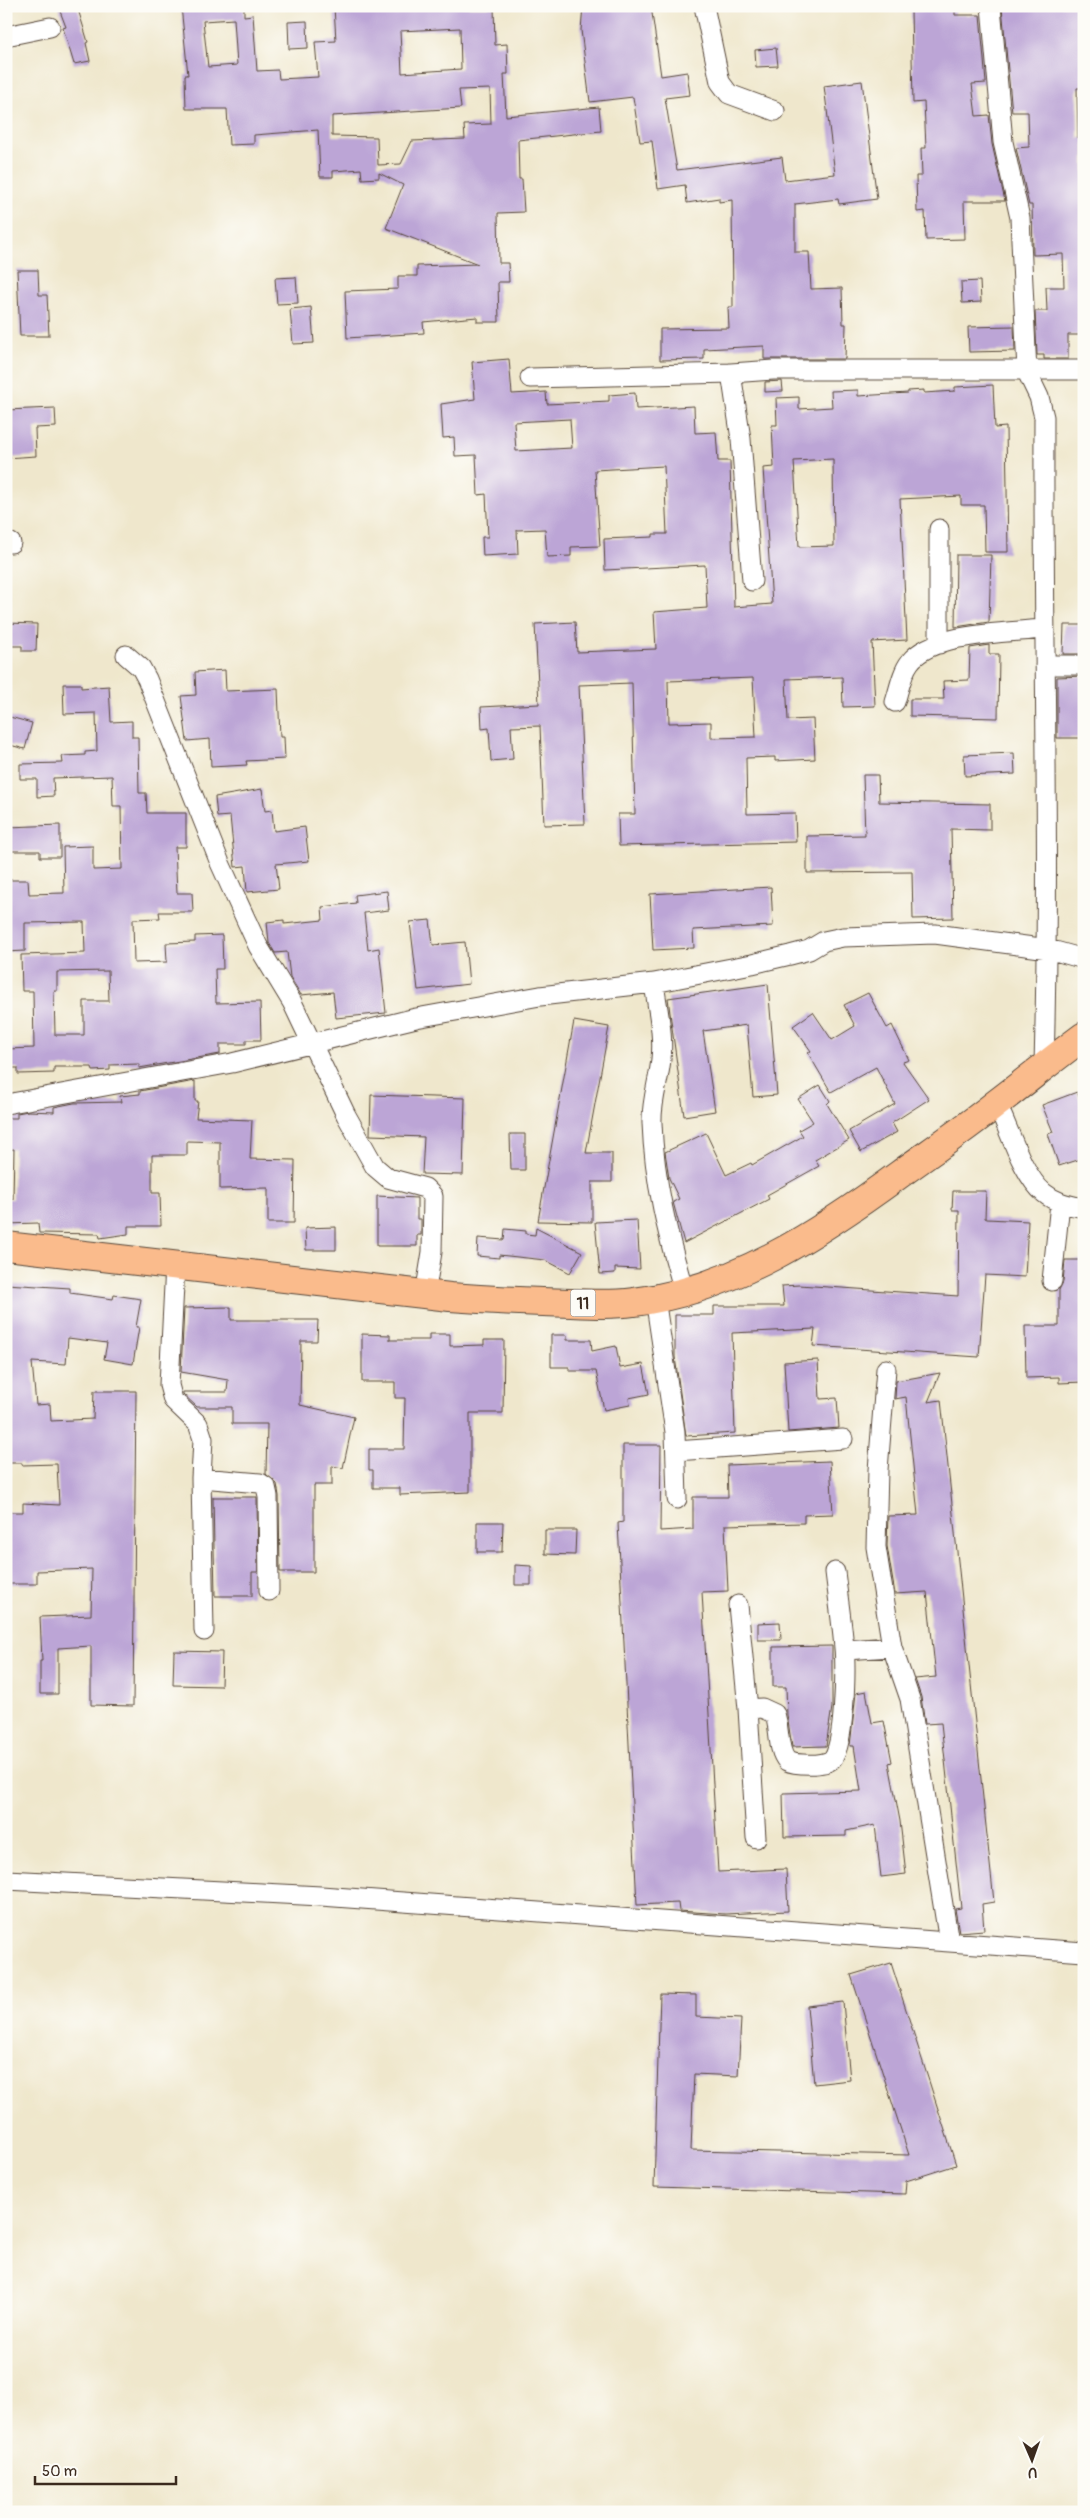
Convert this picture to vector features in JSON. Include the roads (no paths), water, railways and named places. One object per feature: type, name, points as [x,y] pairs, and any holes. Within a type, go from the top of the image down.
[{"type":"highway","name":"11","points":[[6,1246],[425,1294],[515,1302],[604,1304],[636,1302],[684,1291],[761,1263],[797,1244],[857,1206],[997,1104],[1044,1065],[1084,1036]]},
{"type":"street","points":[[704,6],[720,82],[729,94],[775,111]]},
{"type":"street","points":[[991,6],[1003,142],[1020,218],[1028,372],[1039,397],[1044,417],[1043,629],[1048,948],[1044,1065]]},
{"type":"street","points":[[6,36],[50,28]]},
{"type":"street","points":[[530,378],[731,373],[773,370],[1028,372],[1084,370]]},
{"type":"street","points":[[731,373],[741,438],[752,581]]},
{"type":"street","points":[[939,529],[939,644]]},
{"type":"street","points":[[895,702],[909,663],[921,652],[939,644],[961,638],[1043,629]]},
{"type":"street","points":[[126,655],[141,668],[148,679],[220,863],[254,938],[312,1043],[346,1115],[375,1167],[388,1178],[425,1188],[433,1196],[432,1252],[425,1294]]},
{"type":"street","points":[[1045,665],[1084,665]]},
{"type":"street","points":[[6,1104],[232,1063],[416,1018],[511,1001],[654,983],[790,955],[809,950],[824,941],[843,936],[935,934],[1048,948],[1084,959]]},
{"type":"street","points":[[654,983],[662,1058],[653,1096],[654,1148],[669,1242],[684,1291]]},
{"type":"street","points":[[997,1104],[1028,1172],[1043,1192],[1060,1203],[1084,1208]]},
{"type":"street","points":[[1052,1281],[1060,1203]]},
{"type":"street","points":[[175,1265],[169,1385],[173,1400],[178,1408],[193,1417],[202,1431],[204,1631]]},
{"type":"street","points":[[654,1298],[676,1432],[677,1499]]},
{"type":"street","points":[[886,1369],[878,1470],[876,1547],[892,1647],[910,1699],[950,1942]]},
{"type":"street","points":[[676,1451],[843,1439]]},
{"type":"street","points":[[201,1478],[260,1483],[266,1487],[268,1496],[269,1591]]},
{"type":"street","points":[[748,1709],[762,1708],[775,1714],[780,1726],[781,1749],[787,1761],[801,1764],[831,1760],[837,1753],[843,1721],[845,1650],[835,1572]]},
{"type":"street","points":[[738,1605],[748,1709],[756,1838]]},
{"type":"street","points":[[845,1650],[892,1647]]},
{"type":"street","points":[[6,1880],[322,1896],[1084,1952]]}]
